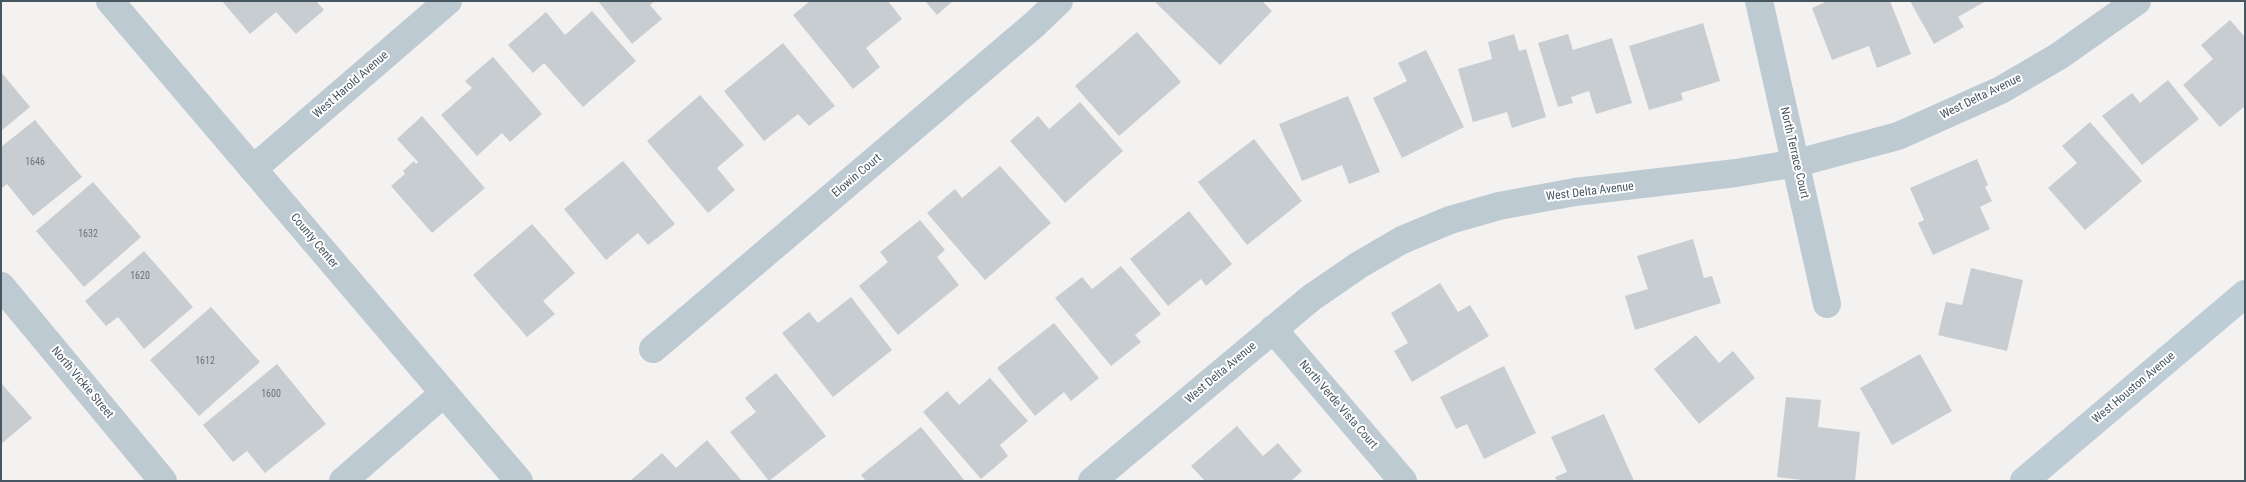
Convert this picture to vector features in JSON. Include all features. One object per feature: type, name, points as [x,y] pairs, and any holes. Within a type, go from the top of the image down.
[{"type":"main road","name":"West Houston Avenue","points":[[2024,481],[2245,294]]},
{"type":"street","name":"County Center","points":[[110,1],[519,481]]},
{"type":"street","name":"West Harold Avenue","points":[[253,169],[448,1]]},
{"type":"street","name":"Elowin Court","points":[[653,349],[1035,24],[1059,1]]},
{"type":"street","name":"North Terrace Court","points":[[1759,1],[1797,163],[1827,304]]},
{"type":"street","name":"West Delta Avenue","points":[[1092,481],[1311,298],[1359,265],[1402,240],[1450,220],[1499,206],[1575,192],[1670,183],[1797,163],[1898,136],[2000,90],[2059,56],[2137,1]]},
{"type":"street","name":"North Vickie Street","points":[[1,286],[163,481]]},
{"type":"street","name":"North Verde Vista Court","points":[[1273,329],[1403,481]]},
{"type":"street","points":[[343,481],[444,393]]},
{"type":"building","points":[[222,1],[316,1],[324,10],[296,34],[276,12],[250,34]]},
{"type":"building","points":[[598,1],[655,1],[650,5],[662,19],[632,44]]},
{"type":"building","points":[[810,1],[888,1],[902,19],[866,48],[880,67],[853,89],[793,15]]},
{"type":"building","points":[[925,1],[953,1],[937,15]]},
{"type":"building","points":[[1158,1],[1262,1],[1272,11],[1220,65],[1156,3]]},
{"type":"building","points":[[1828,1],[1890,1],[1911,54],[1877,68],[1869,46],[1832,60],[1812,8]]},
{"type":"building","points":[[1910,1],[1986,1],[1958,17],[1964,27],[1934,44]]},
{"type":"building","points":[[592,11],[636,61],[583,107],[544,63],[533,73],[508,45],[546,12],[565,35]]},
{"type":"building","points":[[2230,20],[2245,37],[2245,106],[2220,127],[2183,85],[2213,59],[2201,45]]},
{"type":"building","points":[[1703,23],[1720,81],[1681,93],[1683,100],[1649,110],[1629,46]]},
{"type":"building","points":[[1137,32],[1181,82],[1119,136],[1075,86]]},
{"type":"building","points":[[1514,34],[1519,51],[1526,49],[1546,117],[1512,128],[1507,112],[1473,122],[1458,69],[1492,59],[1488,42]]},
{"type":"building","points":[[1568,34],[1573,50],[1612,38],[1632,103],[1596,114],[1589,91],[1571,97],[1573,103],[1558,107],[1538,43]]},
{"type":"building","points":[[783,43],[835,106],[809,126],[798,114],[764,141],[724,91]]},
{"type":"building","points":[[1426,50],[1464,127],[1402,158],[1373,98],[1407,81],[1398,63]]},
{"type":"building","points":[[493,57],[542,114],[510,142],[502,133],[477,156],[441,115],[472,88],[465,81]]},
{"type":"building","points":[[1,72],[30,107],[1,131]]},
{"type":"building","points":[[2168,80],[2199,119],[2142,165],[2102,116],[2132,93],[2140,103]]},
{"type":"building","points":[[700,95],[744,145],[717,168],[735,190],[708,213],[647,141]]},
{"type":"building","points":[[1348,96],[1380,172],[1349,184],[1342,165],[1302,181],[1279,124]]},
{"type":"building","points":[[1080,102],[1123,151],[1065,203],[1010,141],[1038,116],[1049,129]]},
{"type":"building","points":[[422,116],[485,188],[432,233],[391,186],[405,174],[403,171],[414,161],[416,164],[418,162],[397,139]]},
{"type":"building","points":[[35,120],[82,177],[33,216],[7,184],[1,189],[1,147]]},
{"type":"building","points":[[2090,122],[2142,181],[2085,230],[2048,188],[2077,163],[2062,146]]},
{"type":"building","points":[[1254,139],[1302,201],[1247,245],[1198,182]]},
{"type":"building","points":[[1977,159],[1988,185],[1985,187],[1992,201],[1980,207],[1990,229],[1933,255],[1918,223],[1924,220],[1910,188]]},
{"type":"building","points":[[623,161],[675,224],[648,245],[638,233],[606,260],[564,209]]},
{"type":"building","points":[[1000,166],[1051,223],[985,280],[927,213],[955,189],[962,198]]},
{"type":"building","points":[[93,182],[141,237],[84,287],[36,231]]},
{"type":"building","points":[[1189,211],[1232,264],[1206,286],[1201,279],[1168,306],[1130,259]]},
{"type":"building","points":[[920,220],[945,250],[937,257],[959,285],[898,335],[859,286],[888,262],[880,252]]},
{"type":"building","points":[[532,224],[575,273],[543,301],[555,314],[527,337],[473,275]]},
{"type":"building","points":[[1693,239],[1704,278],[1712,276],[1721,303],[1635,330],[1625,296],[1648,289],[1637,256]]},
{"type":"building","points":[[144,251],[193,307],[144,349],[118,317],[106,326],[85,301]]},
{"type":"building","points":[[1121,266],[1161,314],[1135,335],[1141,342],[1111,366],[1055,298],[1082,277],[1092,289]]},
{"type":"building","points":[[1971,268],[2023,280],[2007,351],[1938,335],[1946,302],[1962,305]]},
{"type":"building","points":[[1440,283],[1458,312],[1470,305],[1489,336],[1412,382],[1394,351],[1408,343],[1391,313]]},
{"type":"building","points":[[851,297],[892,350],[833,397],[782,333],[809,312],[818,323]]},
{"type":"building","points":[[211,307],[260,362],[199,416],[150,360]]},
{"type":"building","points":[[1054,323],[1099,378],[1071,401],[1064,392],[1035,416],[997,368]]},
{"type":"building","points":[[1696,335],[1719,363],[1733,351],[1755,378],[1699,424],[1654,369]]},
{"type":"building","points":[[1920,354],[1952,411],[1892,445],[1860,388]]},
{"type":"building","points":[[277,364],[326,424],[265,473],[247,451],[233,462],[203,425]]},
{"type":"building","points":[[1504,366],[1536,433],[1484,459],[1467,424],[1456,429],[1440,397]]},
{"type":"building","points":[[776,373],[826,436],[769,481],[730,432],[756,412],[745,398]]},
{"type":"building","points":[[990,378],[1028,421],[1000,445],[1008,456],[981,479],[923,412],[947,391],[959,405]]},
{"type":"building","points":[[1,383],[32,418],[1,444]]},
{"type":"building","points":[[1786,397],[1821,400],[1818,427],[1860,432],[1855,481],[1811,481],[1777,477]]},
{"type":"building","points":[[1604,414],[1634,481],[1557,481],[1555,477],[1567,472],[1551,437]]},
{"type":"building","points":[[1237,426],[1263,456],[1278,443],[1302,471],[1291,481],[1205,481],[1191,466]]},
{"type":"building","points":[[921,427],[965,481],[866,481],[861,475]]},
{"type":"building","points":[[707,440],[742,481],[630,481],[662,453],[676,468]]}]
